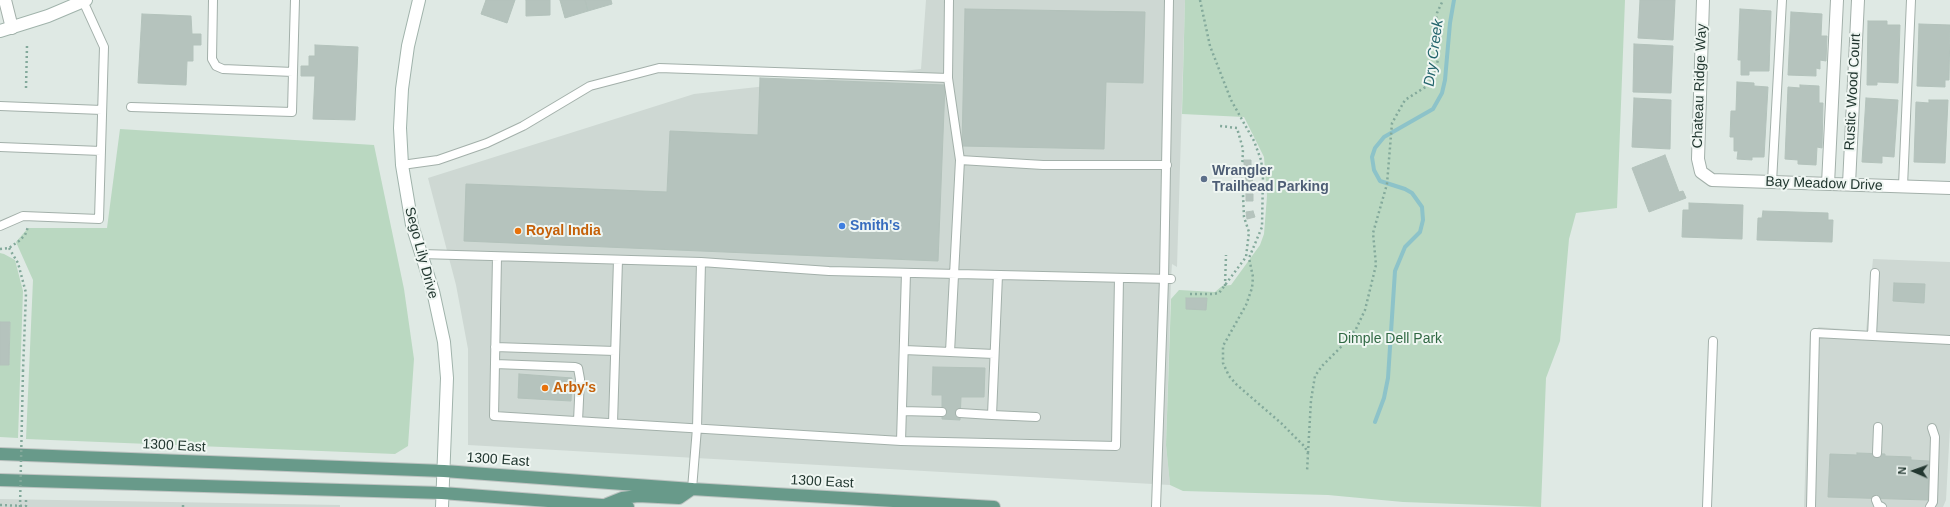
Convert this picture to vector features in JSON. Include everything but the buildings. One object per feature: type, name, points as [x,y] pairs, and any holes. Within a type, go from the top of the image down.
[{"type":"main road","name":"1300 East","points":[[0,454],[444,471],[692,489],[994,507]]},
{"type":"main road","points":[[0,480],[442,493],[628,507]]},
{"type":"main road","points":[[604,505],[622,498],[638,496],[679,498],[692,489]]},
{"type":"street","points":[[5,0],[12,28]]},
{"type":"street","name":"Sego Lily Drive","points":[[419,0],[408,46],[402,89],[400,128],[402,165],[412,225],[433,290],[444,342],[447,378],[442,507]]},
{"type":"street","name":"Chateau Ridge Way","points":[[1701,172],[1698,159],[1704,0]]},
{"type":"street","name":"Rustic Wood Court","points":[[1828,184],[1837,0]]},
{"type":"street","name":"Rustic Wood Court","points":[[1849,184],[1858,0]]},
{"type":"street","points":[[0,31],[12,28],[84,1]]},
{"type":"street","name":"Bay Meadow Drive","points":[[1701,172],[1712,180],[1950,188]]},
{"type":"lane","points":[[213,0],[212,59],[216,66],[223,69],[293,72]]},
{"type":"lane","points":[[131,107],[292,112],[295,0]]},
{"type":"lane","points":[[949,0],[948,78],[960,160],[950,352]]},
{"type":"lane","points":[[1156,507],[1168,279],[1167,165],[1169,0]]},
{"type":"lane","points":[[1772,182],[1782,0]]},
{"type":"lane","points":[[1903,186],[1911,0]]},
{"type":"lane","points":[[0,226],[23,216],[100,219],[104,47],[84,1]]},
{"type":"lane","points":[[402,165],[438,160],[487,144],[523,126],[590,86],[659,68],[948,78]]},
{"type":"lane","points":[[0,106],[102,110]]},
{"type":"lane","points":[[0,147],[101,151]]},
{"type":"lane","points":[[960,160],[1043,165],[1167,165]]},
{"type":"lane","points":[[421,254],[701,262],[829,271],[1168,279]]},
{"type":"lane","points":[[497,256],[494,416],[901,441],[1116,446],[1120,278]]},
{"type":"lane","points":[[612,423],[618,260]]},
{"type":"lane","points":[[692,489],[697,428],[701,262]]},
{"type":"lane","points":[[901,441],[906,273]]},
{"type":"lane","points":[[1872,336],[1875,273]]},
{"type":"lane","points":[[992,415],[998,275]]},
{"type":"lane","points":[[1811,507],[1815,333],[1950,340]]},
{"type":"lane","points":[[1707,507],[1713,341]]},
{"type":"lane","points":[[495,347],[615,351]]},
{"type":"lane","points":[[904,350],[994,354]]},
{"type":"lane","points":[[495,364],[575,366],[578,368],[580,379],[578,421]]},
{"type":"lane","points":[[902,411],[942,412]]},
{"type":"lane","points":[[960,413],[1036,417]]},
{"type":"lane","points":[[1877,454],[1878,426]]},
{"type":"lane","points":[[1930,507],[1933,502],[1935,437],[1932,428]]},
{"type":"lane","points":[[1876,500],[1878,505],[1882,507]]},
{"type":"path","points":[[1190,294],[1215,294],[1225,287],[1247,258],[1262,227],[1262,166],[1254,141],[1231,100],[1210,46],[1200,0]]},
{"type":"path","points":[[1307,472],[1311,400],[1316,376],[1322,366],[1356,329],[1365,310],[1376,265],[1373,233],[1388,184],[1388,151],[1392,124],[1405,100],[1428,86],[1435,74],[1438,59],[1434,29],[1437,13],[1442,0]]},
{"type":"path","points":[[26,88],[27,46]]},
{"type":"path","points":[[1220,126],[1237,128],[1243,149],[1242,174],[1244,217],[1249,232],[1247,258],[1253,277],[1252,288],[1246,305],[1223,346],[1223,363],[1229,376],[1296,436],[1305,447],[1308,454]]},
{"type":"path","points":[[0,249],[9,248],[25,235],[29,222]]},
{"type":"path","points":[[9,248],[18,263],[26,292],[20,507]]},
{"type":"path","points":[[1225,287],[1226,255]]},
{"type":"path","points":[[0,505],[26,506],[26,498]]},
{"type":"shaded area","points":[[926,0],[1185,0],[1177,267],[1172,264],[1171,279],[1166,445],[1170,485],[468,445],[468,349],[456,285],[428,178],[694,94],[921,69]]},
{"type":"shaded area","points":[[1873,259],[1950,262],[1950,427],[1946,500],[1943,507],[1804,507],[1810,332],[1819,327],[1866,331]]},
{"type":"shaded area","points":[[0,499],[340,505],[340,507],[0,507]]},
{"type":"green space","name":"Dimple Dell Park","points":[[1185,0],[1625,0],[1617,208],[1576,213],[1569,239],[1560,341],[1546,378],[1541,507],[1403,502],[1328,495],[1183,491],[1170,485],[1166,445],[1171,299],[1179,290],[1215,292],[1222,286],[1231,285],[1260,245],[1264,234],[1267,196],[1264,157],[1244,117],[1182,114]]},
{"type":"green space","points":[[120,129],[374,145],[404,289],[414,359],[408,446],[395,454],[26,439],[33,280],[16,242],[28,228],[107,228]]},
{"type":"green space","points":[[0,253],[15,260],[23,291],[18,438],[0,437],[0,365],[9,365],[10,322],[0,322]]},
{"type":"waterway","name":"Dry Creek","points":[[1375,422],[1384,398],[1388,378],[1395,271],[1405,247],[1420,232],[1423,220],[1422,207],[1412,193],[1405,189],[1380,181],[1374,170],[1372,157],[1375,148],[1384,137],[1433,109],[1442,93],[1445,80],[1450,23],[1454,0]]},
{"type":"place","name":"Wrangler Trailhead Parking","points":[[1204,179]]},
{"type":"place","name":"Smith's","points":[[842,226]]},
{"type":"place","name":"Royal India","points":[[518,231]]},
{"type":"place","name":"Arby's","points":[[545,388]]}]
